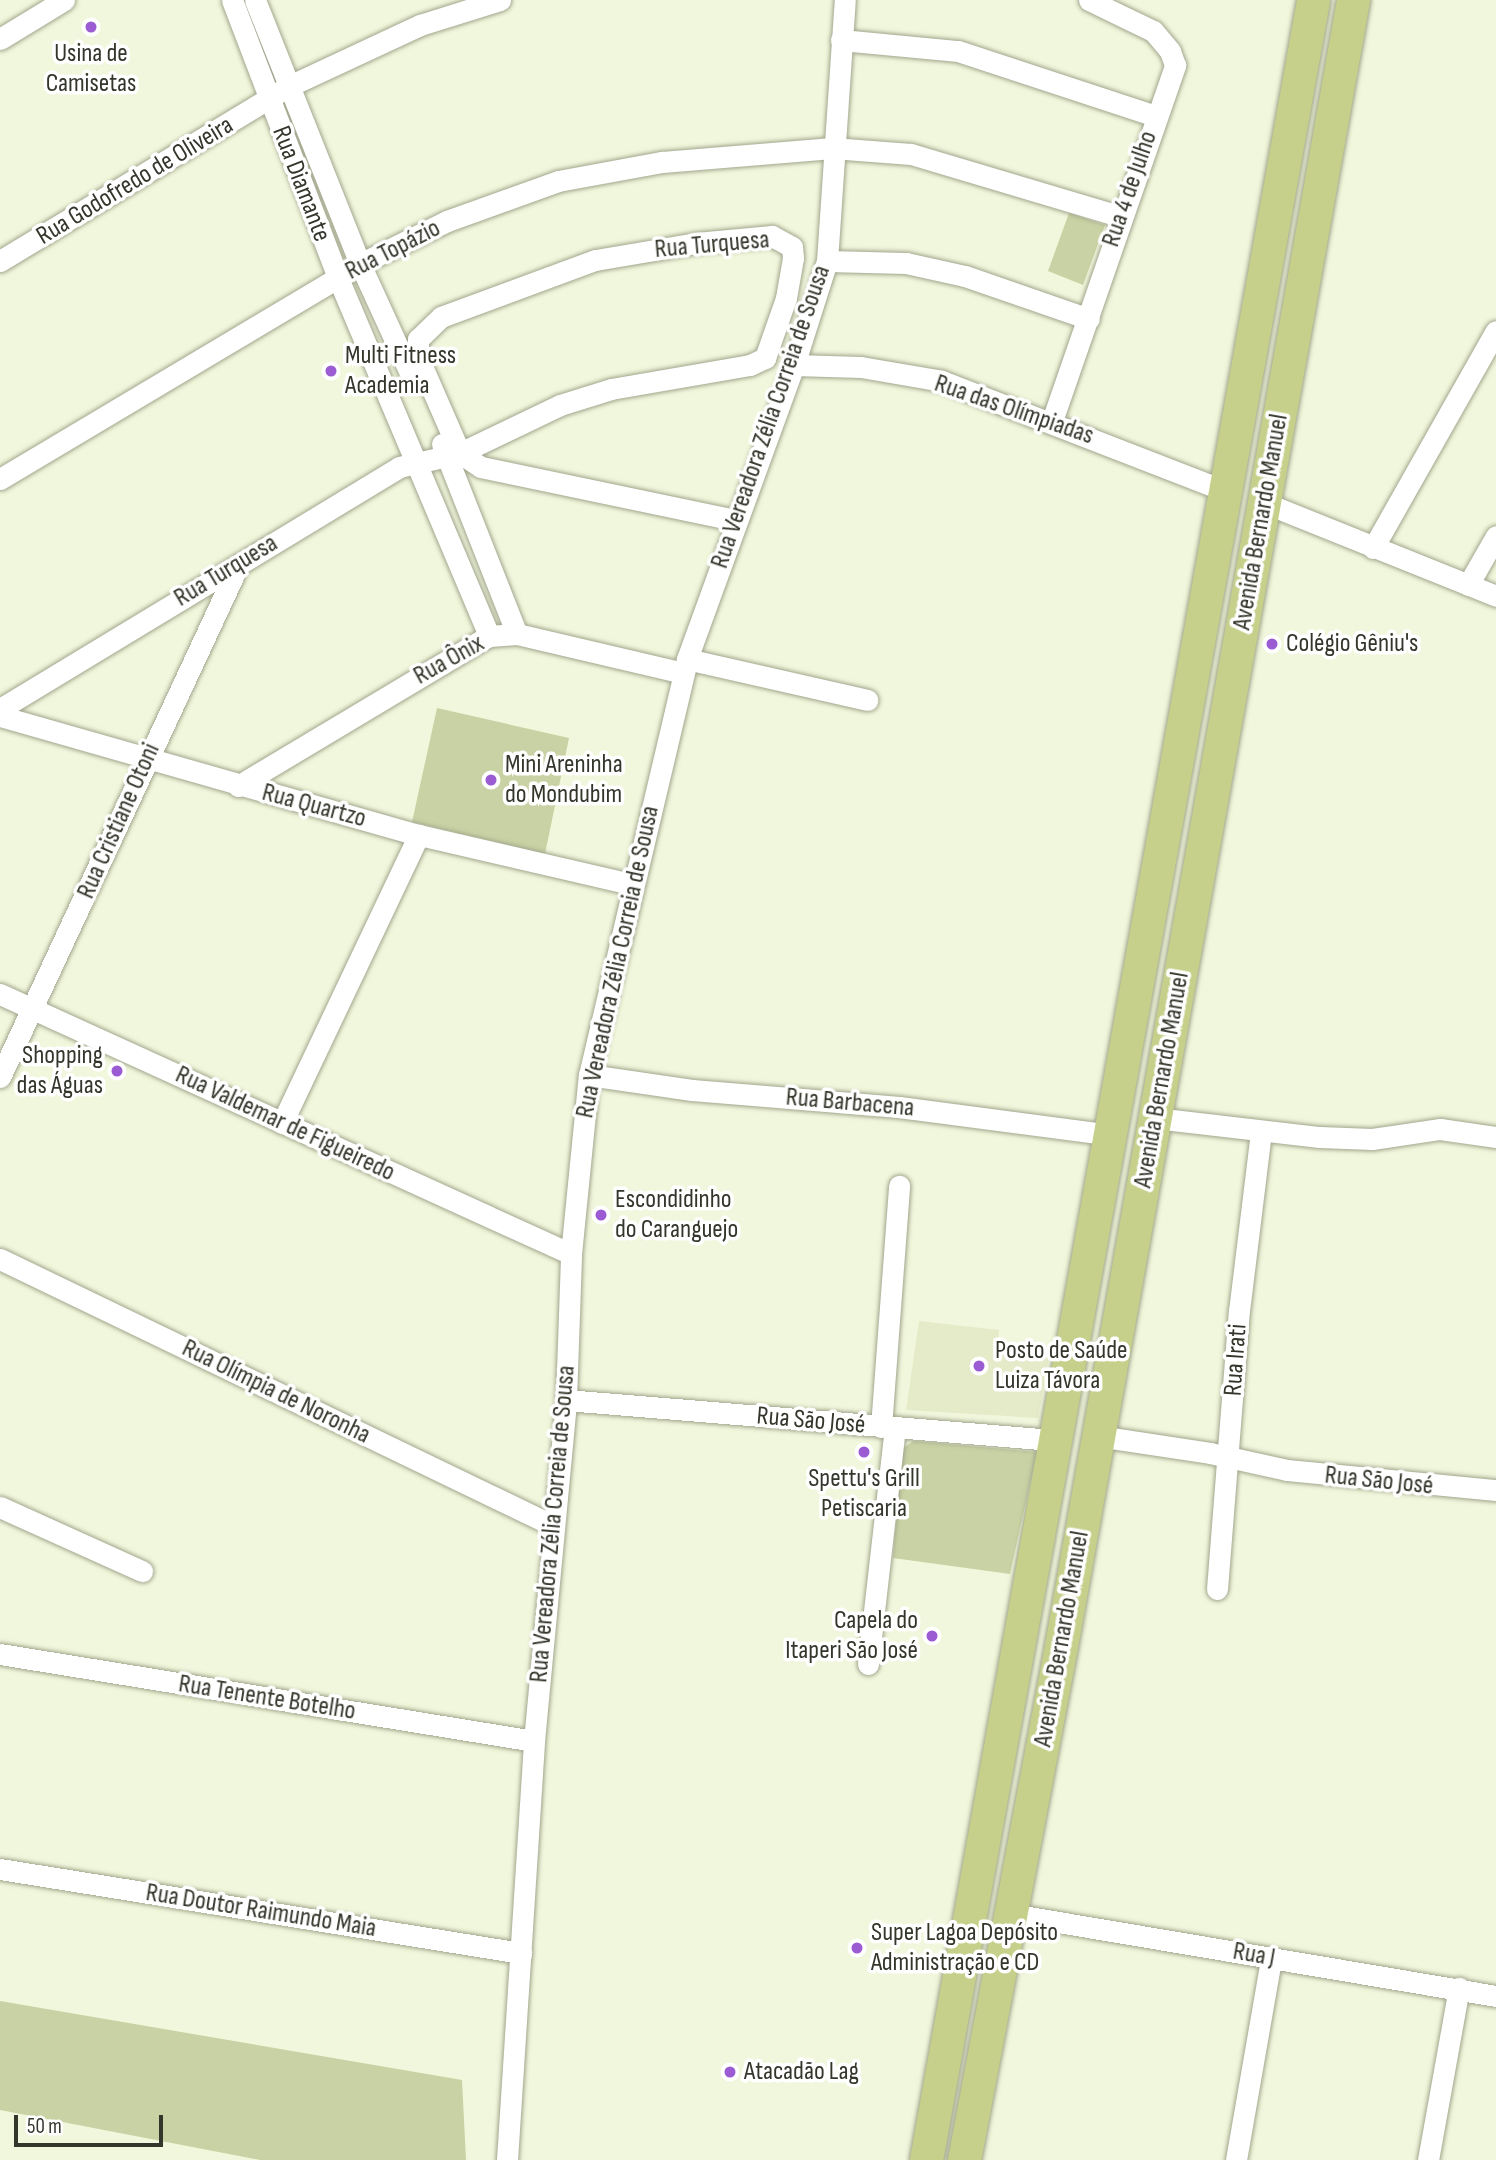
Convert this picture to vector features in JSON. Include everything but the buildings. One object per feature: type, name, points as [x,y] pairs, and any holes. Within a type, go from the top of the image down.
[{"type":"main road","name":"Avenida Bernardo Manuel","points":[[926,2160],[1057,1440],[1312,0]]},
{"type":"main road","name":"Avenida Bernardo Manuel","points":[[964,2160],[1054,1685],[1353,0]]},
{"type":"main road","points":[[1279,191],[1318,199]]},
{"type":"main road","points":[[1189,695],[1229,707]]},
{"type":"main road","points":[[1181,738],[1221,747]]},
{"type":"main road","points":[[1021,1638],[1061,1646]]},
{"type":"main road","points":[[1013,1680],[1054,1685]]},
{"type":"street","points":[[0,39],[64,0]]},
{"type":"street","name":"Rua Diamante","points":[[232,0],[338,278],[489,636]]},
{"type":"street","name":"Rua Diamante","points":[[255,0],[287,87],[360,264],[454,454],[517,634]]},
{"type":"street","name":"Rua Godofredo de Oliveira","points":[[0,261],[269,101],[287,87],[420,25],[500,0]]},
{"type":"street","name":"Rua Vereadora Zélia Correia de Sousa","points":[[507,2160],[534,1741],[552,1525],[566,1400],[571,1254],[589,1075],[631,884],[685,666],[734,520],[794,365],[827,261],[832,148],[845,0]]},
{"type":"street","name":"Rua 4 de Julho","points":[[1052,421],[1089,319],[1119,216],[1175,65],[1170,51],[1153,31],[1089,0]]},
{"type":"street","points":[[841,40],[958,51],[1156,116]]},
{"type":"street","name":"Rua Topázio","points":[[0,479],[360,264],[447,221],[558,181],[662,162],[832,148],[911,154],[1119,216]]},
{"type":"street","name":"Rua Turquesa","points":[[0,709],[120,632],[238,566],[311,518],[416,460],[454,454],[572,401],[655,378],[750,365],[765,358],[786,298],[792,247],[772,236],[643,251],[568,268],[441,317],[418,339],[418,357],[454,454]]},
{"type":"street","points":[[827,261],[906,263],[965,276],[1089,319]]},
{"type":"street","points":[[1373,548],[1496,331]]},
{"type":"street","name":"Rua das Olímpiadas","points":[[794,365],[860,367],[942,381],[1052,421],[1225,491]]},
{"type":"street","points":[[454,454],[481,467],[543,483],[734,520]]},
{"type":"street","points":[[1265,502],[1496,596]]},
{"type":"street","points":[[1468,585],[1490,558],[1496,536]]},
{"type":"street","name":"Rua Cristiane Otoni","points":[[0,1077],[34,1009],[145,761],[238,566]]},
{"type":"street","name":"Rua Ônix","points":[[238,786],[489,636],[517,634],[867,700]]},
{"type":"street","name":"Rua Quartzo","points":[[0,716],[145,761],[419,835],[631,884]]},
{"type":"street","points":[[282,1123],[419,835]]},
{"type":"street","name":"Rua Valdemar de Figueiredo","points":[[0,994],[571,1254]]},
{"type":"street","name":"Rua Barbacena","points":[[589,1075],[692,1090],[899,1107],[1111,1135]]},
{"type":"street","points":[[1155,1118],[1261,1132],[1372,1139],[1440,1129],[1496,1137]]},
{"type":"street","name":"Rua Irati","points":[[1217,1588],[1230,1458],[1239,1311],[1261,1132]]},
{"type":"street","points":[[868,1664],[888,1427],[899,1186]]},
{"type":"street","name":"Rua Olímpia de Noronha","points":[[0,1259],[552,1525]]},
{"type":"street","name":"Rua São José","points":[[566,1400],[1057,1440]]},
{"type":"street","name":"Rua São José","points":[[1098,1436],[1350,1479],[1496,1490]]},
{"type":"street","points":[[0,1507],[142,1571]]},
{"type":"street","name":"Rua Tenente Botelho","points":[[0,1654],[534,1741]]},
{"type":"street","name":"Rua Doutor Raimundo Maia","points":[[0,1869],[521,1953]]},
{"type":"street","name":"Rua J","points":[[1011,1914],[1496,1996]]},
{"type":"street","points":[[1236,2160],[1271,1959]]},
{"type":"street","points":[[1428,2160],[1459,1989]]},
{"type":"shaded area","points":[[1069,213],[1105,225],[1083,285],[1048,271]]},
{"type":"shaded area","name":"Mini Areninha do Mondubim","points":[[437,708],[569,738],[545,854],[412,822]]},
{"type":"shaded area","name":"Posto de Saúde Luiza Távora","points":[[919,1321],[999,1330],[997,1351],[1049,1356],[1038,1418],[906,1410]]},
{"type":"shaded area","points":[[913,1441],[1037,1452],[1010,1574],[893,1558],[902,1449]]},
{"type":"shaded area","points":[[0,2001],[462,2080],[466,2160],[260,2160],[0,2110]]},
{"type":"place","name":"Usina de Camisetas","points":[[91,27]]},
{"type":"place","name":"Multi Fitness Academia","points":[[331,371]]},
{"type":"place","name":"Colégio Gêniu's","points":[[1272,644]]},
{"type":"place","name":"Mini Areninha do Mondubim","points":[[491,780]]},
{"type":"place","name":"Shopping das Águas","points":[[117,1071]]},
{"type":"place","name":"Escondidinho do Caranguejo","points":[[601,1215]]},
{"type":"place","name":"Posto de Saúde Luiza Távora","points":[[979,1366]]},
{"type":"place","name":"Spettu's Grill Petiscaria","points":[[864,1452]]},
{"type":"place","name":"Capela do Itaperi São José","points":[[932,1636]]},
{"type":"place","name":"Super Lagoa Depósito Administração e CD","points":[[857,1948]]},
{"type":"place","name":"Atacadão Lag","points":[[730,2072]]}]
